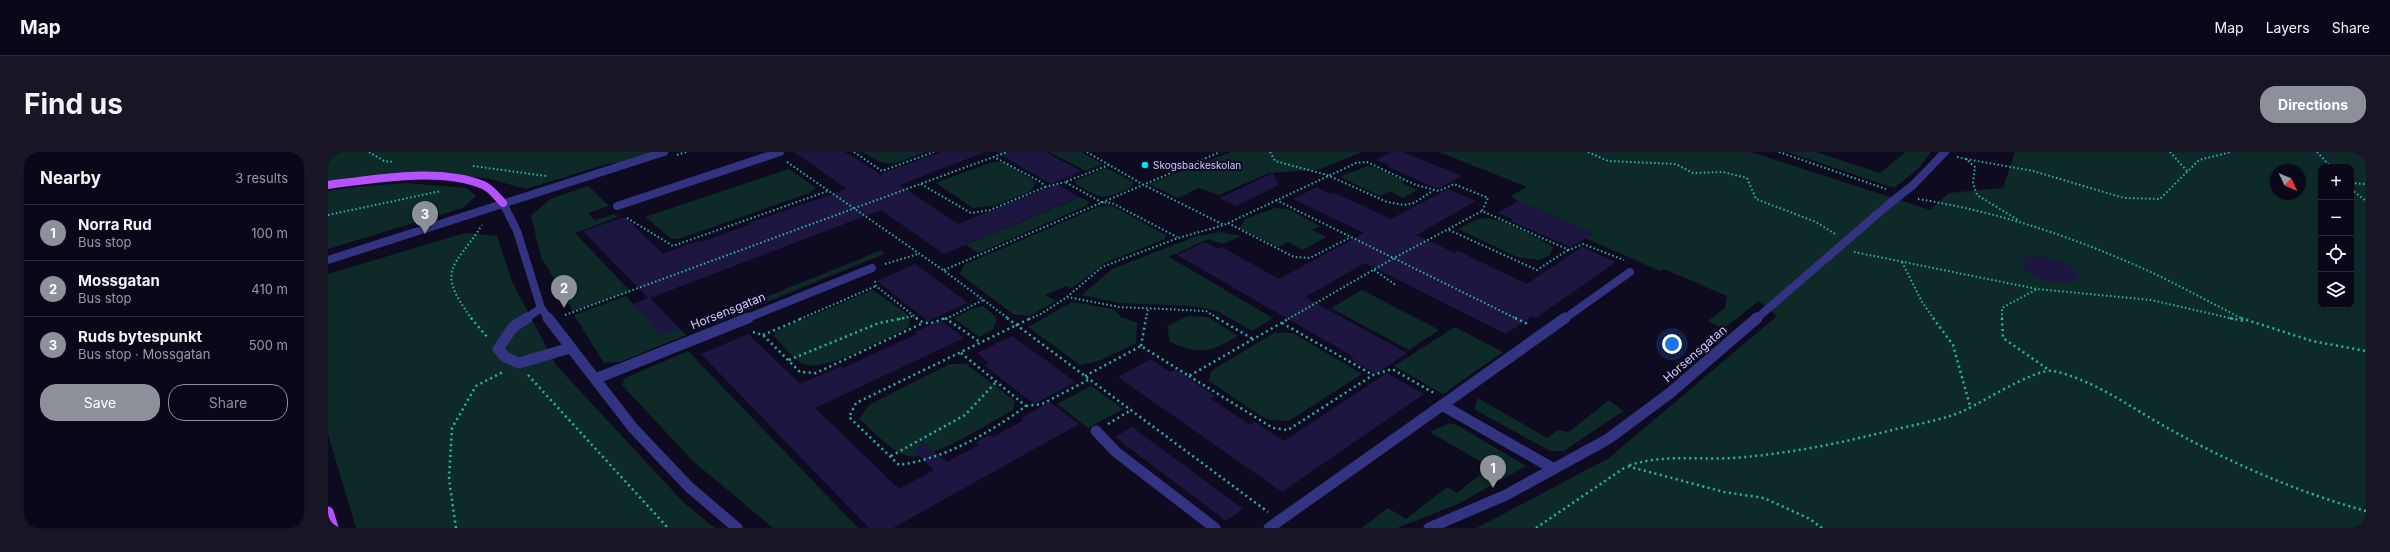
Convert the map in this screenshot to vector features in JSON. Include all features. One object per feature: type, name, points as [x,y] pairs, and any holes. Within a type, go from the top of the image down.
[{"type":"main road","points":[[328,186],[409,178],[458,179],[484,185],[503,203]]},
{"type":"main road","points":[[328,512],[333,528]]},
{"type":"street","points":[[328,260],[664,152]]},
{"type":"street","points":[[617,206],[778,153]]},
{"type":"street","name":"Horsensgatan","points":[[1430,528],[1506,495],[1608,439],[1670,393],[1913,185],[1945,153]]},
{"type":"street","points":[[503,203],[516,231],[541,308],[550,321],[633,428],[689,487],[737,528]]},
{"type":"street","name":"Horsensgatan","points":[[595,379],[872,268]]},
{"type":"street","points":[[1269,528],[1630,272]]},
{"type":"street","points":[[541,308],[513,327],[498,348],[504,356],[518,364],[570,348]]},
{"type":"street","points":[[1445,403],[1554,470]]},
{"type":"street","points":[[1096,431],[1116,452],[1215,528]]},
{"type":"path","points":[[854,152],[882,171],[934,152]]},
{"type":"path","points":[[550,321],[1007,152]]},
{"type":"path","points":[[1087,152],[1142,184],[1224,226]]},
{"type":"path","points":[[944,270],[1142,184],[1220,152]]},
{"type":"path","points":[[1270,152],[1275,162],[1328,176],[1387,202],[1404,206],[1414,203],[1434,190]]},
{"type":"path","points":[[1588,152],[1608,161],[1676,164],[1681,169],[1700,175],[1722,172],[1747,178],[1756,199],[1816,222],[1846,241]]},
{"type":"path","points":[[1779,152],[1886,189]]},
{"type":"path","points":[[2170,152],[2188,172]]},
{"type":"path","points":[[1945,153],[1966,159],[2033,171],[2124,198],[2160,199],[2199,160],[2231,152]]},
{"type":"path","points":[[2317,152],[2328,164]]},
{"type":"path","points":[[778,153],[828,190],[944,270],[1279,520]]},
{"type":"path","points":[[994,157],[1042,182],[1045,187]]},
{"type":"path","points":[[1966,159],[1975,167],[1973,183],[1976,195],[2021,222]]},
{"type":"path","points":[[1090,379],[1042,404],[1026,406],[1012,417],[945,453],[917,464],[900,465],[849,417],[856,403],[1015,324],[1041,314],[1067,297],[1102,268],[1178,238],[1224,226],[1356,163],[1367,162],[1416,184],[1434,190],[1439,191],[1454,184],[1488,198],[1482,211],[1394,258],[1189,376]]},
{"type":"path","points":[[920,184],[970,213],[990,210],[1045,187],[1065,182],[1109,165]]},
{"type":"path","points":[[1065,182],[1101,202],[1112,204],[1178,238]]},
{"type":"path","points":[[2354,183],[2366,184]]},
{"type":"path","points":[[328,215],[449,190]]},
{"type":"path","points":[[617,206],[626,217],[635,221],[660,241],[673,246],[828,190]]},
{"type":"path","points":[[2354,191],[2366,201]]},
{"type":"path","points":[[1918,199],[1962,206],[2021,222],[2122,259],[2250,322]]},
{"type":"path","points":[[1276,200],[1544,332]]},
{"type":"path","points":[[1482,211],[1569,250]]},
{"type":"path","points":[[1228,223],[1294,257],[1310,258],[1351,237]]},
{"type":"path","points":[[483,225],[452,265],[452,285],[474,325],[498,348]]},
{"type":"path","points":[[1448,230],[1537,270],[1569,250],[1583,244],[1623,259],[1630,272]]},
{"type":"path","points":[[1838,248],[2037,289],[2151,300],[2250,322],[2312,341],[2366,351]]},
{"type":"path","points":[[919,254],[872,268],[876,286],[923,323]]},
{"type":"path","points":[[1902,262],[1922,302],[1953,345],[1970,406]]},
{"type":"path","points":[[1374,270],[1397,286]]},
{"type":"path","points":[[763,335],[876,286]]},
{"type":"path","points":[[2037,289],[2002,308],[2002,338],[2050,370],[2079,377],[2174,432],[2252,470],[2336,503],[2366,511]]},
{"type":"path","points":[[1067,297],[1119,307],[1206,311],[1253,339]]},
{"type":"path","points":[[741,320],[754,333],[763,335],[800,372],[816,373],[923,323],[934,323],[983,300]]},
{"type":"path","points":[[1141,346],[1148,309]]},
{"type":"path","points":[[789,360],[879,323],[913,316]]},
{"type":"path","points":[[945,318],[980,342]]},
{"type":"path","points":[[1282,323],[1373,375]]},
{"type":"path","points":[[1085,376],[1141,346]]},
{"type":"path","points":[[1141,346],[1273,428],[1288,430],[1373,375],[1392,369],[1445,403]]},
{"type":"path","points":[[961,352],[1026,406]]},
{"type":"path","points":[[456,528],[449,479],[452,428],[476,386],[518,364],[545,396],[574,423],[601,456],[668,528]]},
{"type":"path","points":[[1536,528],[1612,478],[1627,466],[1648,459],[1731,458],[1792,452],[1877,434],[1955,414],[2004,388],[2050,370]]},
{"type":"path","points":[[891,456],[965,416],[997,381]]},
{"type":"path","points":[[1096,431],[1131,410]]},
{"type":"path","points":[[1627,466],[1724,492],[1764,498],[1810,519],[1822,528]]},
{"type":"green space","points":[[328,152],[656,152],[626,162],[607,164],[526,189],[486,178],[419,173],[328,183]]},
{"type":"green space","points":[[863,152],[925,152],[899,162],[887,163],[880,162]]},
{"type":"green space","points":[[1049,152],[1081,152],[1102,164],[1086,171]]},
{"type":"green space","points":[[1231,152],[1362,152],[1318,170],[1269,173],[1219,195],[1199,188],[1178,198],[1149,184]]},
{"type":"green space","points":[[1439,152],[1751,152],[1930,210],[1949,193],[2003,188],[2015,152],[2366,152],[2366,528],[1477,528],[1609,458],[1777,316],[1759,301],[1723,329],[1708,321],[1725,308],[1727,296],[1664,269],[1660,271],[1585,238],[1593,233],[1518,201],[1511,196],[1527,187]]},
{"type":"green space","points":[[1788,152],[1816,152],[1880,173],[1906,152],[1931,152],[1918,169],[1894,188]]},
{"type":"green space","points":[[992,162],[1003,162],[1036,182],[1031,191],[993,206],[973,208],[936,183]]},
{"type":"green space","points":[[1367,166],[1376,168],[1405,181],[1402,183],[1418,190],[1403,198],[1390,191],[1380,196],[1340,177]]},
{"type":"green space","points":[[1106,168],[1133,182],[1132,187],[1115,194],[1103,196],[1092,193],[1076,184],[1075,181]]},
{"type":"green space","points":[[789,169],[816,188],[809,193],[679,239],[672,239],[645,217]]},
{"type":"green space","points":[[405,183],[467,188],[476,196],[463,208],[328,249],[328,191]]},
{"type":"green space","points":[[588,186],[609,206],[588,213],[595,220],[614,214],[618,217],[575,233],[630,291],[573,311],[541,257],[531,216],[550,199]]},
{"type":"green space","points":[[1080,197],[1089,202],[1088,205],[978,253],[966,245]]},
{"type":"green space","points":[[1112,206],[1166,235],[1165,239],[1105,263],[1072,288],[1066,286],[1045,295],[1056,301],[1029,316],[1013,314],[960,274],[964,265],[1098,207]]},
{"type":"green space","points":[[1275,208],[1288,209],[1320,226],[1312,230],[1326,237],[1303,250],[1288,242],[1278,247],[1240,228],[1245,219]]},
{"type":"green space","points":[[1488,218],[1505,223],[1538,238],[1553,247],[1550,255],[1539,260],[1517,257],[1458,229],[1477,219]]},
{"type":"green space","points":[[1220,232],[1241,236],[1223,244],[1208,239],[1169,257],[1273,318],[1252,331],[1217,311],[1193,306],[1119,303],[1082,295],[1112,269],[1194,237]]},
{"type":"green space","points":[[465,233],[497,236],[512,282],[556,365],[684,503],[715,528],[356,528],[328,434],[328,274]]},
{"type":"green space","points":[[882,250],[884,254],[716,323],[711,319]]},
{"type":"green space","points":[[873,290],[907,314],[910,319],[909,327],[856,353],[825,364],[812,366],[799,362],[774,336],[776,331]]},
{"type":"green space","points":[[1362,290],[1439,330],[1409,350],[1331,308]]},
{"type":"green space","points":[[626,296],[661,335],[679,328],[686,335],[620,362],[604,363],[574,315]]},
{"type":"green space","points":[[1072,302],[1113,309],[1121,317],[1137,323],[1136,343],[1099,361],[1080,365],[1028,327]]},
{"type":"green space","points":[[983,306],[997,318],[993,330],[979,337],[954,318],[972,309]]},
{"type":"green space","points":[[1188,316],[1208,317],[1238,336],[1220,346],[1205,350],[1190,349],[1170,342],[1167,326]]},
{"type":"green space","points":[[1455,327],[1503,352],[1443,394],[1394,366]]},
{"type":"green space","points":[[1274,333],[1293,333],[1362,374],[1289,421],[1270,420],[1261,416],[1209,381],[1211,371]]},
{"type":"green space","points":[[688,351],[858,528],[773,528],[693,461],[622,385],[625,378]]},
{"type":"green space","points":[[950,364],[966,364],[1015,401],[1013,410],[945,447],[931,453],[918,456],[908,456],[895,450],[859,419],[869,405]]},
{"type":"green space","points":[[1091,386],[1123,409],[1088,428],[1057,404]]},
{"type":"green space","points":[[1478,398],[1547,438],[1558,430],[1569,432],[1609,400],[1623,411],[1564,451],[1550,451],[1474,409]]},
{"type":"green space","points":[[1450,423],[1457,425],[1526,466],[1458,504],[1397,528],[1362,528],[1388,508],[1406,519],[1447,487],[1457,493],[1490,467],[1430,432]]},
{"type":"building","points":[[794,152],[845,152],[880,174],[941,152],[985,152],[900,185],[958,224],[1057,184],[1079,197],[944,254],[881,210],[650,298],[679,328],[661,336],[633,304],[648,298],[583,231],[625,217],[663,254],[700,240],[702,242],[751,224],[749,223],[847,189]]},
{"type":"building","points":[[996,152],[1046,152],[1081,171],[1051,184]]},
{"type":"building","points":[[1391,152],[1403,152],[1462,176],[1438,189],[1376,160]]},
{"type":"building","points":[[1273,173],[1279,185],[1236,206],[1220,198]]},
{"type":"building","points":[[1317,187],[1330,194],[1333,192],[1391,219],[1448,189],[1476,201],[1416,235],[1455,253],[1458,251],[1527,284],[1582,247],[1616,262],[1536,318],[1532,316],[1506,334],[1365,263],[1305,297],[1407,353],[1376,374],[1350,359],[1354,357],[1177,255],[1205,242],[1218,249],[1222,247],[1279,279],[1364,233],[1293,199]]},
{"type":"building","points":[[1518,201],[1594,233],[1571,247],[1510,221],[1513,219],[1498,213]]},
{"type":"building","points":[[2041,256],[2058,260],[2072,267],[2081,280],[2058,282],[2040,279],[2026,271],[2022,263],[2027,257]]},
{"type":"building","points":[[915,264],[968,303],[928,321],[877,281]]},
{"type":"building","points":[[940,320],[964,338],[815,408],[899,489],[934,470],[914,451],[922,442],[947,462],[979,445],[976,442],[990,435],[993,437],[1024,420],[1021,418],[1050,402],[1079,424],[893,528],[869,528],[701,354],[748,334],[800,384],[841,366],[843,368],[917,334],[915,332]]},
{"type":"building","points":[[1012,336],[1075,382],[1034,404],[984,365],[989,363],[977,353]]},
{"type":"building","points":[[1151,359],[1170,372],[1175,369],[1215,396],[1210,398],[1250,425],[1255,422],[1284,441],[1387,373],[1424,394],[1282,492],[1118,377]]},
{"type":"building","points":[[1132,427],[1243,509],[1226,521],[1115,437]]},
{"type":"place","name":"Skogsbackeskolan","points":[[1145,165]]},
{"type":"place","name":"Ruds bytespunkt","points":[[425,234]]},
{"type":"place","name":"Mossgatan","points":[[564,308]]},
{"type":"place","name":"Norra Rud","points":[[1493,488]]}]
